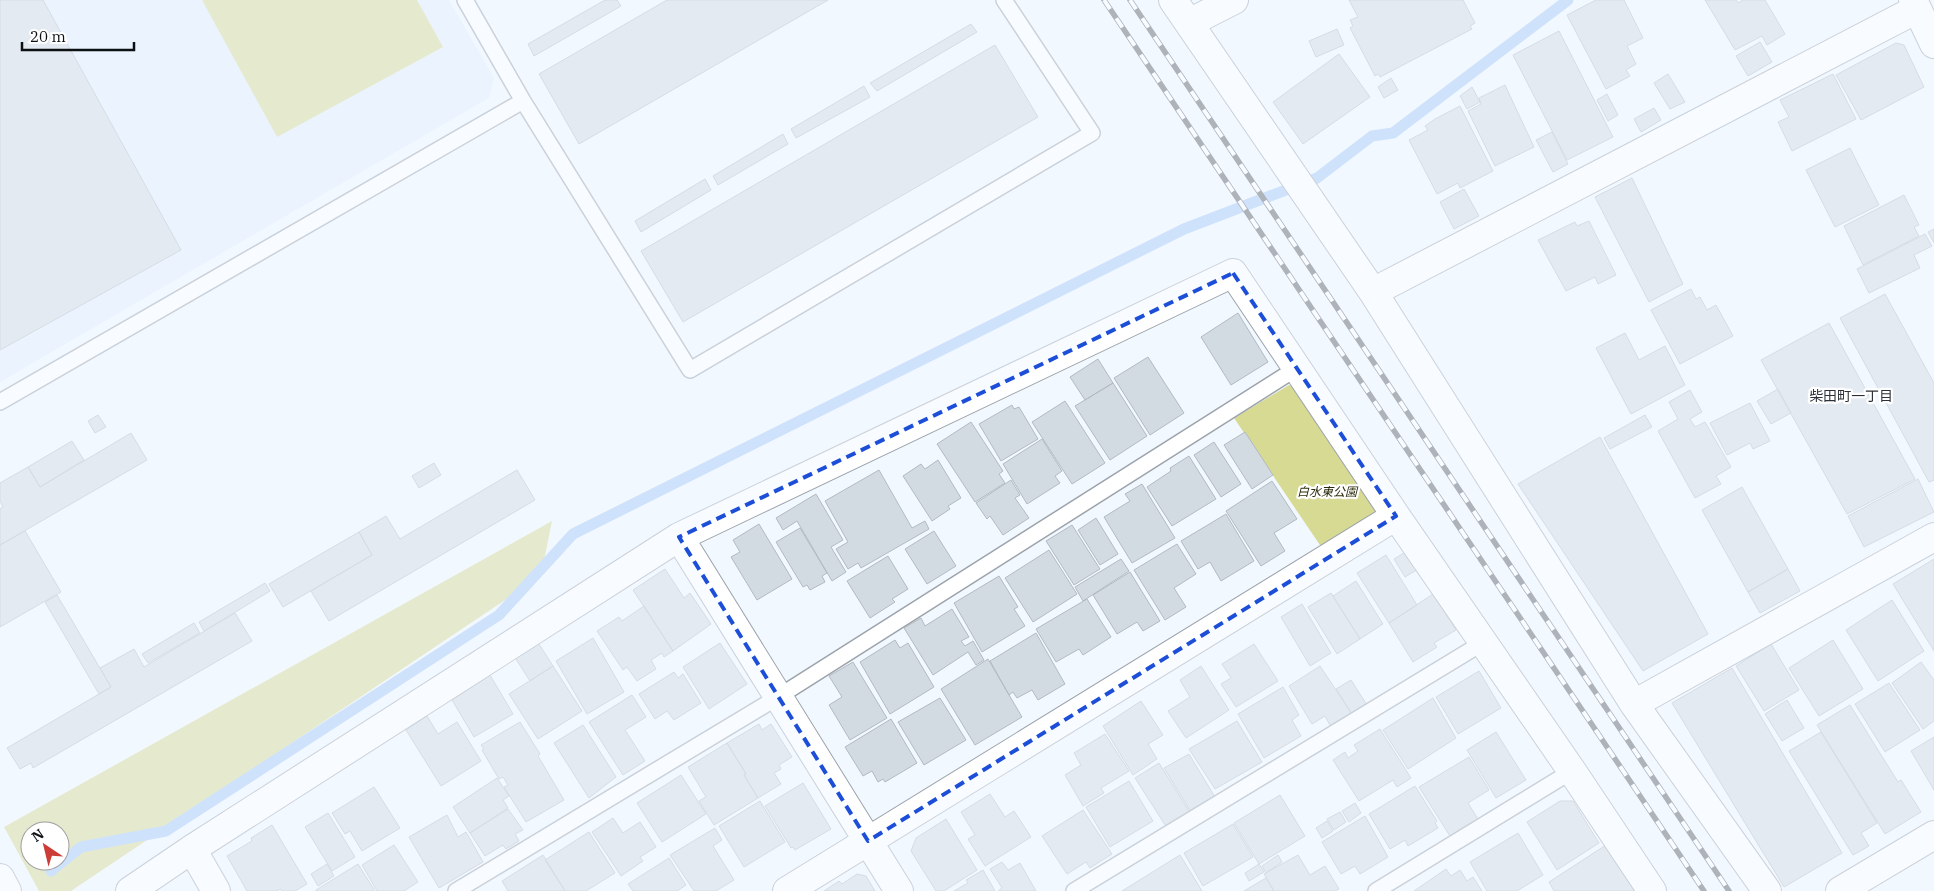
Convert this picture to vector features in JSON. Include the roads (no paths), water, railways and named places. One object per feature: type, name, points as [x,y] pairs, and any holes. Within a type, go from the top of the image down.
[{"type":"street","points":[[1173,0],[1373,292],[1634,704],[1767,891]]},
{"type":"street","points":[[1189,23],[1234,0]]},
{"type":"street","points":[[1373,292],[1915,4],[1934,44]]},
{"type":"street","points":[[130,891],[192,849],[679,537],[1232,273],[1652,891]]},
{"type":"street","points":[[787,891],[1396,516]]},
{"type":"street","points":[[679,537],[899,891]]},
{"type":"street","points":[[1634,704],[1934,537]]},
{"type":"street","points":[[1840,891],[1934,835]]},
{"type":"street","points":[[192,849],[216,891]]},
{"type":"street","points":[[0,878],[7,891]]},
{"type":"lane","points":[[465,0],[523,101],[690,370],[1092,133],[1004,0]]},
{"type":"lane","points":[[0,402],[523,101]]},
{"type":"lane","points":[[456,891],[778,697],[1297,368]]},
{"type":"lane","points":[[1074,891],[1484,642]]},
{"type":"lane","points":[[1376,891],[1572,771]]},
{"type":"waterway","points":[[70,856],[81,847],[166,831],[499,615],[573,534],[1184,229],[1317,178],[1372,136],[1393,133],[1568,0]]},
{"type":"railway","points":[[1104,0],[1704,891]]},
{"type":"railway","points":[[1130,0],[1729,891]]},
{"type":"district","name":"柴田町一丁目","points":[[1851,396]]},
{"type":"park label","name":"白水東公園","points":[[1327,491]]}]
